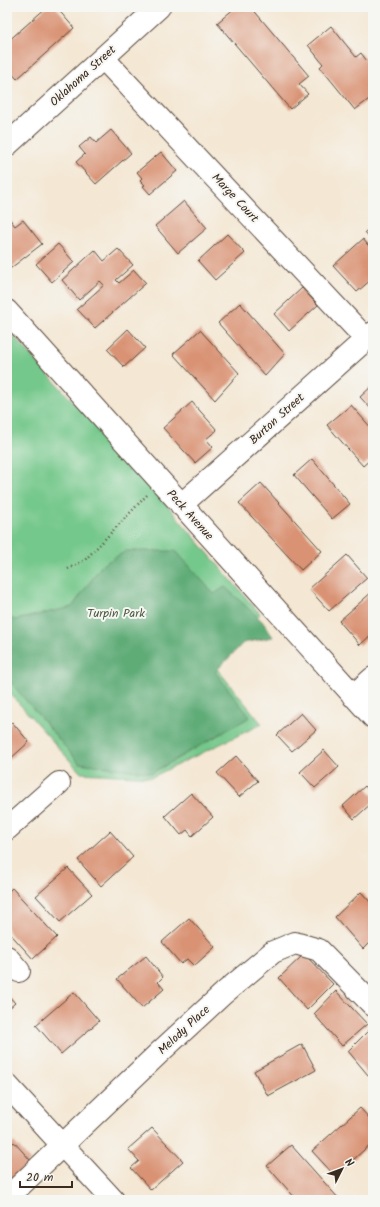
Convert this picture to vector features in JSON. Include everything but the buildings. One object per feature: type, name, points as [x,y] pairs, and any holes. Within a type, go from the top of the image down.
[{"type":"street","name":"Oklahoma Street","points":[[7,145],[159,7]]},
{"type":"street","name":"Marge Court","points":[[103,58],[369,336]]},
{"type":"street","name":"Peck Avenue","points":[[7,311],[373,717]]},
{"type":"street","name":"Burton Street","points":[[181,505],[369,336]]},
{"type":"street","points":[[353,696],[373,678]]},
{"type":"street","points":[[7,829],[59,783]]},
{"type":"street","name":"Melody Place","points":[[7,1198],[218,998],[273,952],[295,943],[319,950],[373,1005]]},
{"type":"street","points":[[7,1085],[113,1200]]},
{"type":"path","points":[[68,569],[72,565],[85,560],[151,491]]},
{"type":"green space","name":"Turpin Park","points":[[7,329],[166,504],[260,614],[213,664],[262,724],[152,777],[81,773],[7,690]]},
{"type":"green space","points":[[126,551],[176,551],[214,594],[225,587],[262,621],[273,637],[243,643],[215,672],[250,717],[152,773],[79,763],[7,678],[7,617],[15,620],[72,607],[102,565]]}]
